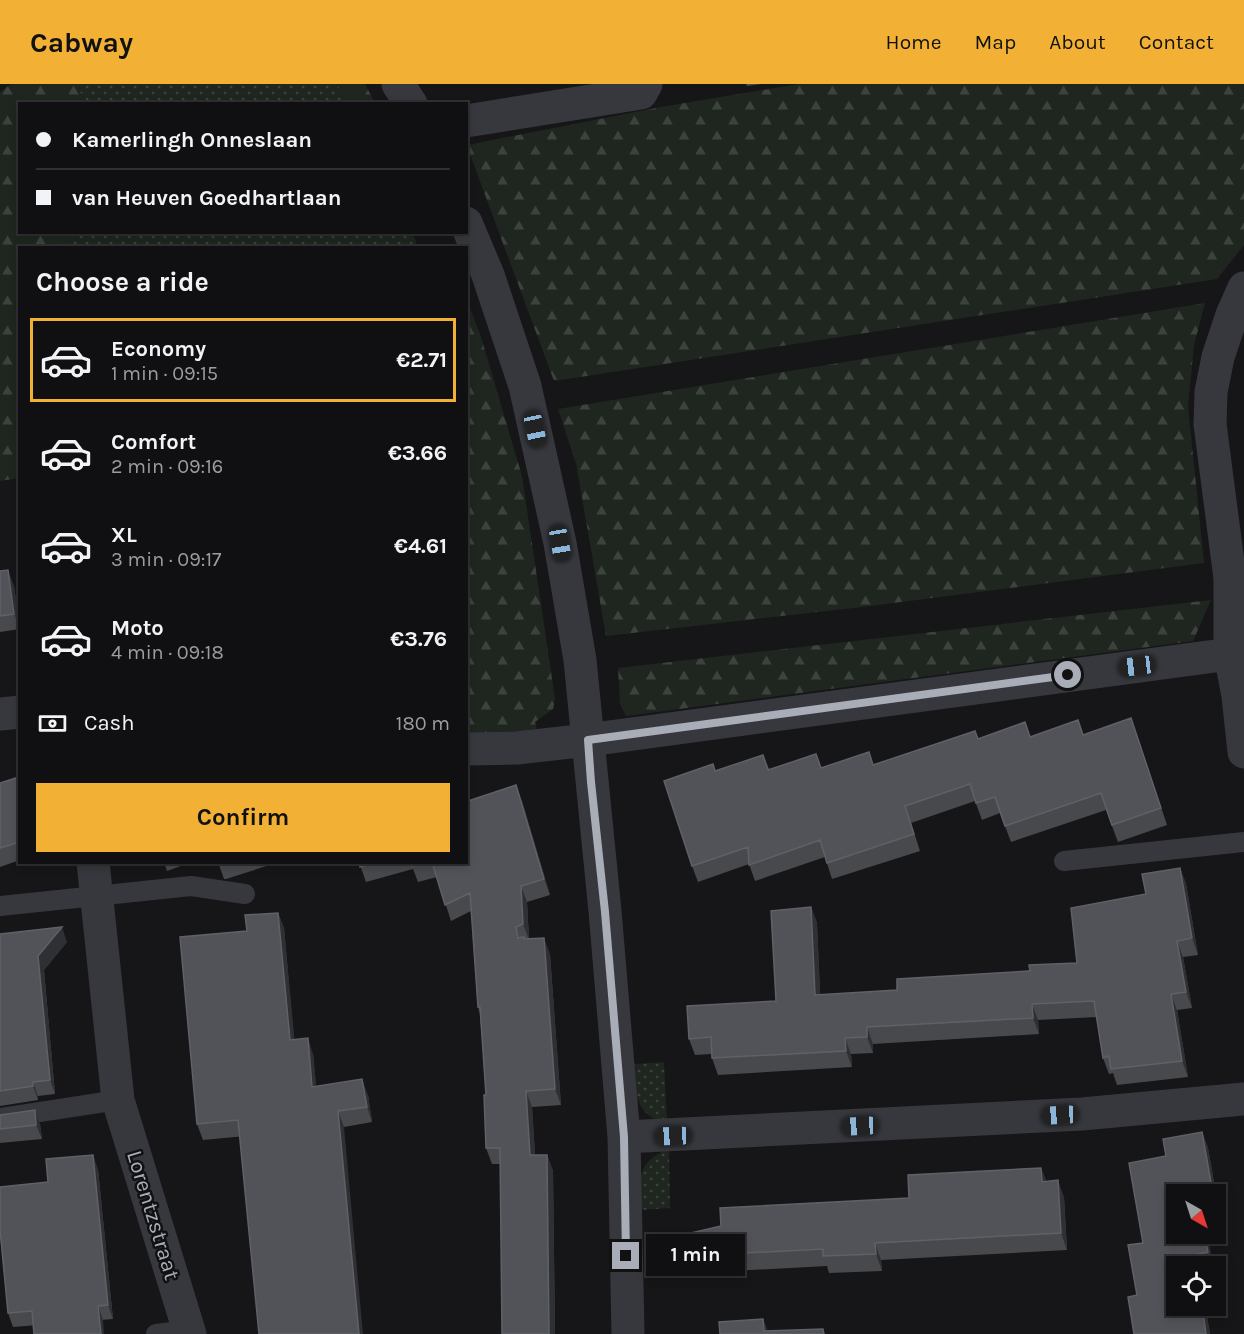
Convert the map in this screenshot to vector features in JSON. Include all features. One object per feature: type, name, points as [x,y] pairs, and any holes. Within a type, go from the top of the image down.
[{"type":"street","points":[[398,84],[410,102]]},
{"type":"street","points":[[468,121],[641,93],[645,84]]},
{"type":"street","points":[[468,228],[488,274],[525,386],[562,554],[580,660],[624,1137],[628,1334]]},
{"type":"street","points":[[1244,288],[1218,357],[1211,392],[1210,424],[1237,577],[1230,654],[1238,696],[1244,752]]},
{"type":"street","points":[[468,749],[517,748],[588,740],[1230,654]]},
{"type":"street","points":[[0,714],[18,712]]},
{"type":"street","name":"Lorentzstraat","points":[[93,864],[118,1100],[190,1332]]},
{"type":"street","points":[[624,1137],[1082,1114],[1244,1099]]},
{"type":"lane","points":[[1064,861],[1244,842]]},
{"type":"lane","points":[[0,906],[190,886],[245,894]]},
{"type":"lane","points":[[0,1118],[118,1100]]},
{"type":"lane","name":"Lorentzstraat","points":[[156,1334],[190,1332]]},
{"type":"green space","points":[[11,84],[74,84],[87,102],[18,102],[18,234],[77,234],[59,246],[18,246],[18,478],[0,481],[0,92]]},
{"type":"green space","points":[[74,84],[337,84],[347,102],[87,102]]},
{"type":"green space","points":[[337,84],[365,84],[374,102],[347,102]]},
{"type":"green space","points":[[799,84],[1244,84],[1244,245],[1217,279],[554,381],[468,150],[468,145],[661,107]]},
{"type":"green space","points":[[76,234],[412,234],[417,246],[60,246]]},
{"type":"green space","points":[[468,303],[481,337],[522,476],[555,699],[553,709],[535,722],[537,730],[468,735]]},
{"type":"green space","points":[[1205,303],[1194,345],[1188,406],[1204,563],[862,607],[606,636],[576,463],[558,409]]},
{"type":"green space","points":[[1211,600],[1193,641],[626,716],[620,703],[618,668]]},
{"type":"green space","points":[[664,1062],[667,1122],[648,1115],[643,1109],[637,1093],[634,1064]]},
{"type":"green space","points":[[664,1151],[669,1151],[670,1208],[641,1210],[641,1175],[648,1162]]},
{"type":"building","points":[[8,570],[14,614],[0,616],[0,571]]},
{"type":"building","points":[[1131,718],[1161,808],[1112,825],[1101,793],[1005,826],[995,797],[976,803],[970,784],[905,806],[914,834],[827,863],[820,840],[749,865],[748,847],[692,866],[664,781],[713,764],[715,771],[763,755],[768,770],[816,754],[821,768],[869,752],[873,765],[975,731],[978,739],[1025,722],[1030,737],[1078,720],[1083,735]]},
{"type":"building","points":[[16,778],[18,781],[18,843],[0,848],[0,783]]},
{"type":"building","points":[[516,785],[544,879],[521,886],[523,924],[516,927],[518,938],[544,938],[555,1089],[526,1091],[530,1155],[547,1155],[549,1334],[502,1334],[500,1148],[486,1148],[484,1095],[486,1095],[470,893],[445,905],[433,864],[468,864],[468,801]]},
{"type":"building","points":[[1180,868],[1192,938],[1177,941],[1186,992],[1171,994],[1182,1061],[1111,1069],[1109,1056],[1103,1058],[1094,1001],[1032,1004],[1033,1018],[867,1027],[867,1037],[845,1038],[846,1051],[712,1058],[711,1037],[689,1039],[687,1006],[776,1001],[771,911],[811,907],[815,995],[897,990],[897,979],[1030,971],[1029,965],[1077,963],[1071,908],[1146,894],[1142,874]]},
{"type":"building","points":[[278,913],[290,1040],[308,1038],[312,1087],[362,1079],[367,1107],[338,1111],[359,1334],[259,1334],[238,1120],[197,1124],[180,937],[247,931],[245,915]]},
{"type":"building","points":[[62,927],[38,956],[50,1080],[33,1082],[33,1086],[0,1091],[0,934]]},
{"type":"building","points":[[35,1110],[36,1125],[0,1129],[0,1115]]},
{"type":"building","points":[[1202,1132],[1211,1184],[1166,1184],[1166,1244],[1206,1244],[1208,1252],[1193,1256],[1166,1256],[1166,1316],[1204,1316],[1206,1334],[1134,1334],[1128,1297],[1137,1295],[1128,1245],[1143,1243],[1129,1163],[1166,1156],[1163,1139]]},
{"type":"building","points":[[93,1155],[108,1305],[98,1306],[101,1334],[34,1334],[32,1311],[8,1313],[0,1229],[0,1187],[48,1182],[46,1159]]},
{"type":"building","points":[[1041,1168],[1042,1182],[1058,1180],[1061,1233],[875,1243],[876,1254],[823,1256],[823,1249],[650,1258],[648,1243],[721,1226],[720,1208],[909,1198],[908,1175]]},
{"type":"building","points":[[763,1319],[764,1331],[823,1329],[824,1334],[720,1334],[719,1322]]},
{"type":"route","points":[[626,1256],[624,1137],[588,740],[1068,675]]}]
